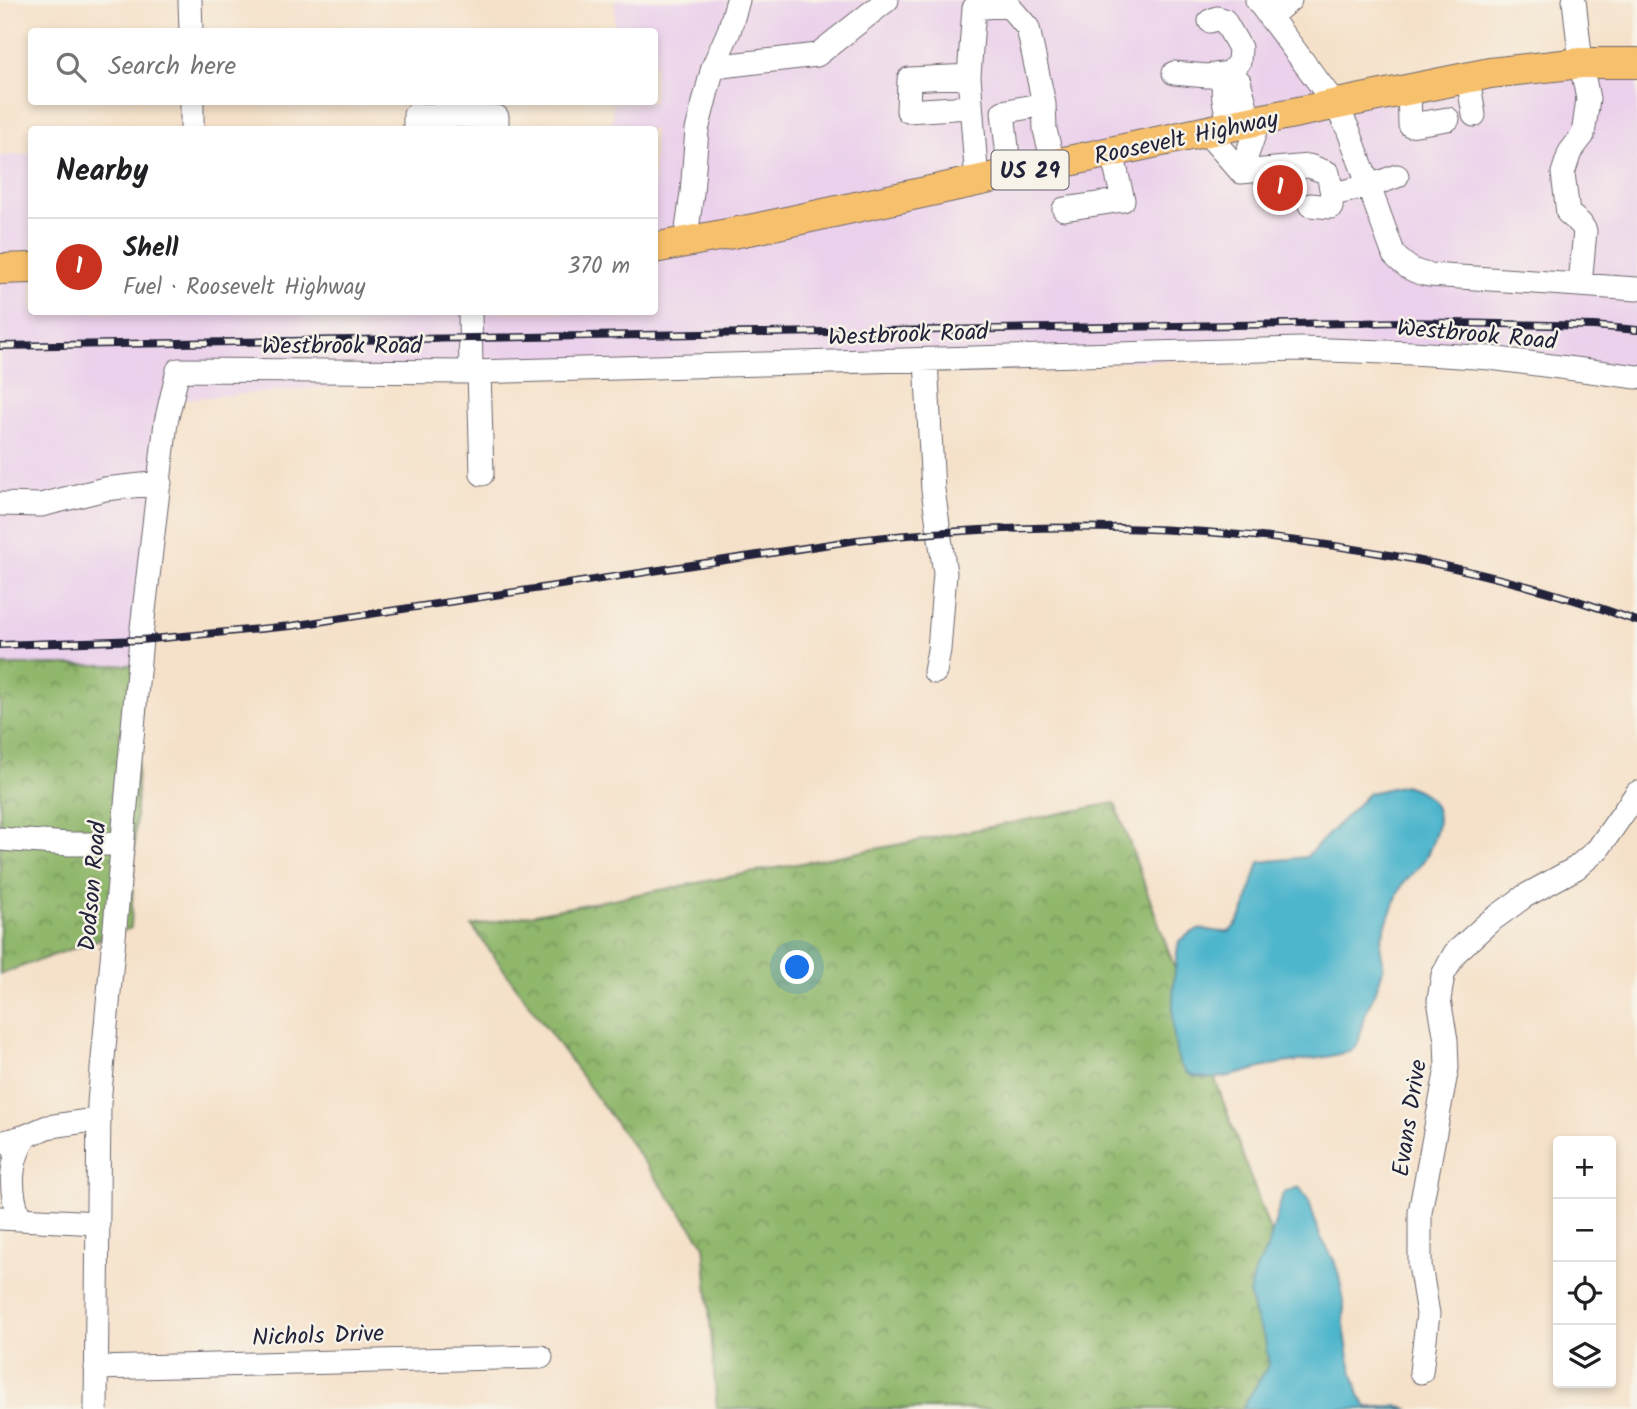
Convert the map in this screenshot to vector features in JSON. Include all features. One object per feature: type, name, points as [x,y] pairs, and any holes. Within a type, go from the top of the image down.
[{"type":"main road","name":"Roosevelt Highway","points":[[658,247],[685,244],[1409,89],[1530,68],[1581,63],[1637,64]]},
{"type":"main road","points":[[0,269],[28,268]]},
{"type":"street","points":[[190,0],[191,28]]},
{"type":"street","points":[[685,244],[698,130],[713,67],[729,31],[738,0]]},
{"type":"street","points":[[713,67],[817,55],[887,0]]},
{"type":"street","points":[[1290,0],[1263,8],[1335,104],[1348,129],[1394,255],[1412,270],[1430,275],[1637,289]]},
{"type":"street","points":[[1574,0],[1588,99],[1583,135],[1570,152],[1563,173],[1563,194],[1567,213],[1581,224],[1585,231],[1580,285]]},
{"type":"street","points":[[977,182],[969,76],[974,8],[1009,5],[1028,28],[1044,104],[1045,130],[1054,166]]},
{"type":"street","points":[[1174,74],[1207,76],[1230,73],[1239,62],[1240,48],[1224,20],[1217,18],[1210,21]]},
{"type":"street","points":[[1230,73],[1239,81],[1236,125],[1241,172]]},
{"type":"street","points":[[969,76],[908,79],[908,111],[970,107]]},
{"type":"street","points":[[1468,78],[1474,115]]},
{"type":"street","points":[[1409,89],[1410,125],[1448,119]]},
{"type":"street","points":[[1010,175],[1003,112],[1044,104]]},
{"type":"street","points":[[192,105],[192,126]]},
{"type":"street","points":[[415,126],[415,115],[443,123],[497,123]]},
{"type":"street","points":[[1236,125],[1241,172]]},
{"type":"street","points":[[1064,209],[1123,200],[1112,153]]},
{"type":"street","points":[[1241,172],[1309,166],[1328,173],[1323,206],[1397,175]]},
{"type":"street","points":[[470,315],[482,474]]},
{"type":"street","name":"Westbrook Road","points":[[178,370],[475,372],[1300,349],[1490,358],[1637,377]]},
{"type":"street","points":[[926,360],[933,490],[945,573],[935,672]]},
{"type":"street","name":"Dodson Road","points":[[96,1409],[99,1119],[142,628],[166,422],[178,370]]},
{"type":"street","points":[[0,504],[41,505],[105,489],[160,483]]},
{"type":"street","name":"Evans Drive","points":[[1421,1372],[1428,1314],[1420,1265],[1420,1212],[1447,1068],[1446,1040],[1439,1000],[1443,975],[1455,953],[1488,923],[1525,896],[1576,868],[1598,849],[1637,793]]},
{"type":"street","points":[[0,839],[122,845]]},
{"type":"street","points":[[0,1143],[47,1127],[99,1119]]},
{"type":"street","points":[[26,1136],[15,1159],[10,1219],[98,1223]]},
{"type":"street","name":"Nichols Drive","points":[[96,1368],[490,1356],[541,1357]]},
{"type":"shaded area","points":[[615,0],[1254,0],[1326,100],[1637,62],[1637,374],[1502,352],[448,377],[174,400],[142,665],[0,665],[0,156],[28,154],[28,315],[658,315],[658,126],[572,126],[612,124],[613,105],[658,105],[658,28],[615,28]]},
{"type":"green space","points":[[0,665],[142,665],[131,928],[0,974]]},
{"type":"green space","points":[[1115,803],[1286,1275],[1338,1409],[717,1409],[704,1244],[472,926]]},
{"type":"water","points":[[1404,785],[1432,801],[1438,820],[1427,855],[1403,884],[1390,913],[1381,943],[1383,969],[1354,1048],[1340,1054],[1277,1064],[1221,1077],[1209,1078],[1189,1074],[1181,1066],[1174,1033],[1173,991],[1179,941],[1194,931],[1204,929],[1229,932],[1245,908],[1260,862],[1306,857],[1369,793]]},
{"type":"water","points":[[1299,1187],[1309,1201],[1320,1236],[1334,1260],[1339,1276],[1349,1358],[1359,1395],[1367,1407],[1398,1406],[1408,1409],[1242,1409],[1269,1364],[1265,1340],[1249,1293],[1256,1269],[1268,1247],[1283,1193]]},
{"type":"railway","points":[[0,346],[1407,322],[1594,326],[1637,330]]},
{"type":"railway","points":[[0,645],[141,640],[291,626],[857,540],[955,531],[1054,528],[1153,529],[1252,536],[1350,548],[1447,566],[1543,590],[1637,621]]},
{"type":"place","name":"Shell","points":[[1280,188]]}]
